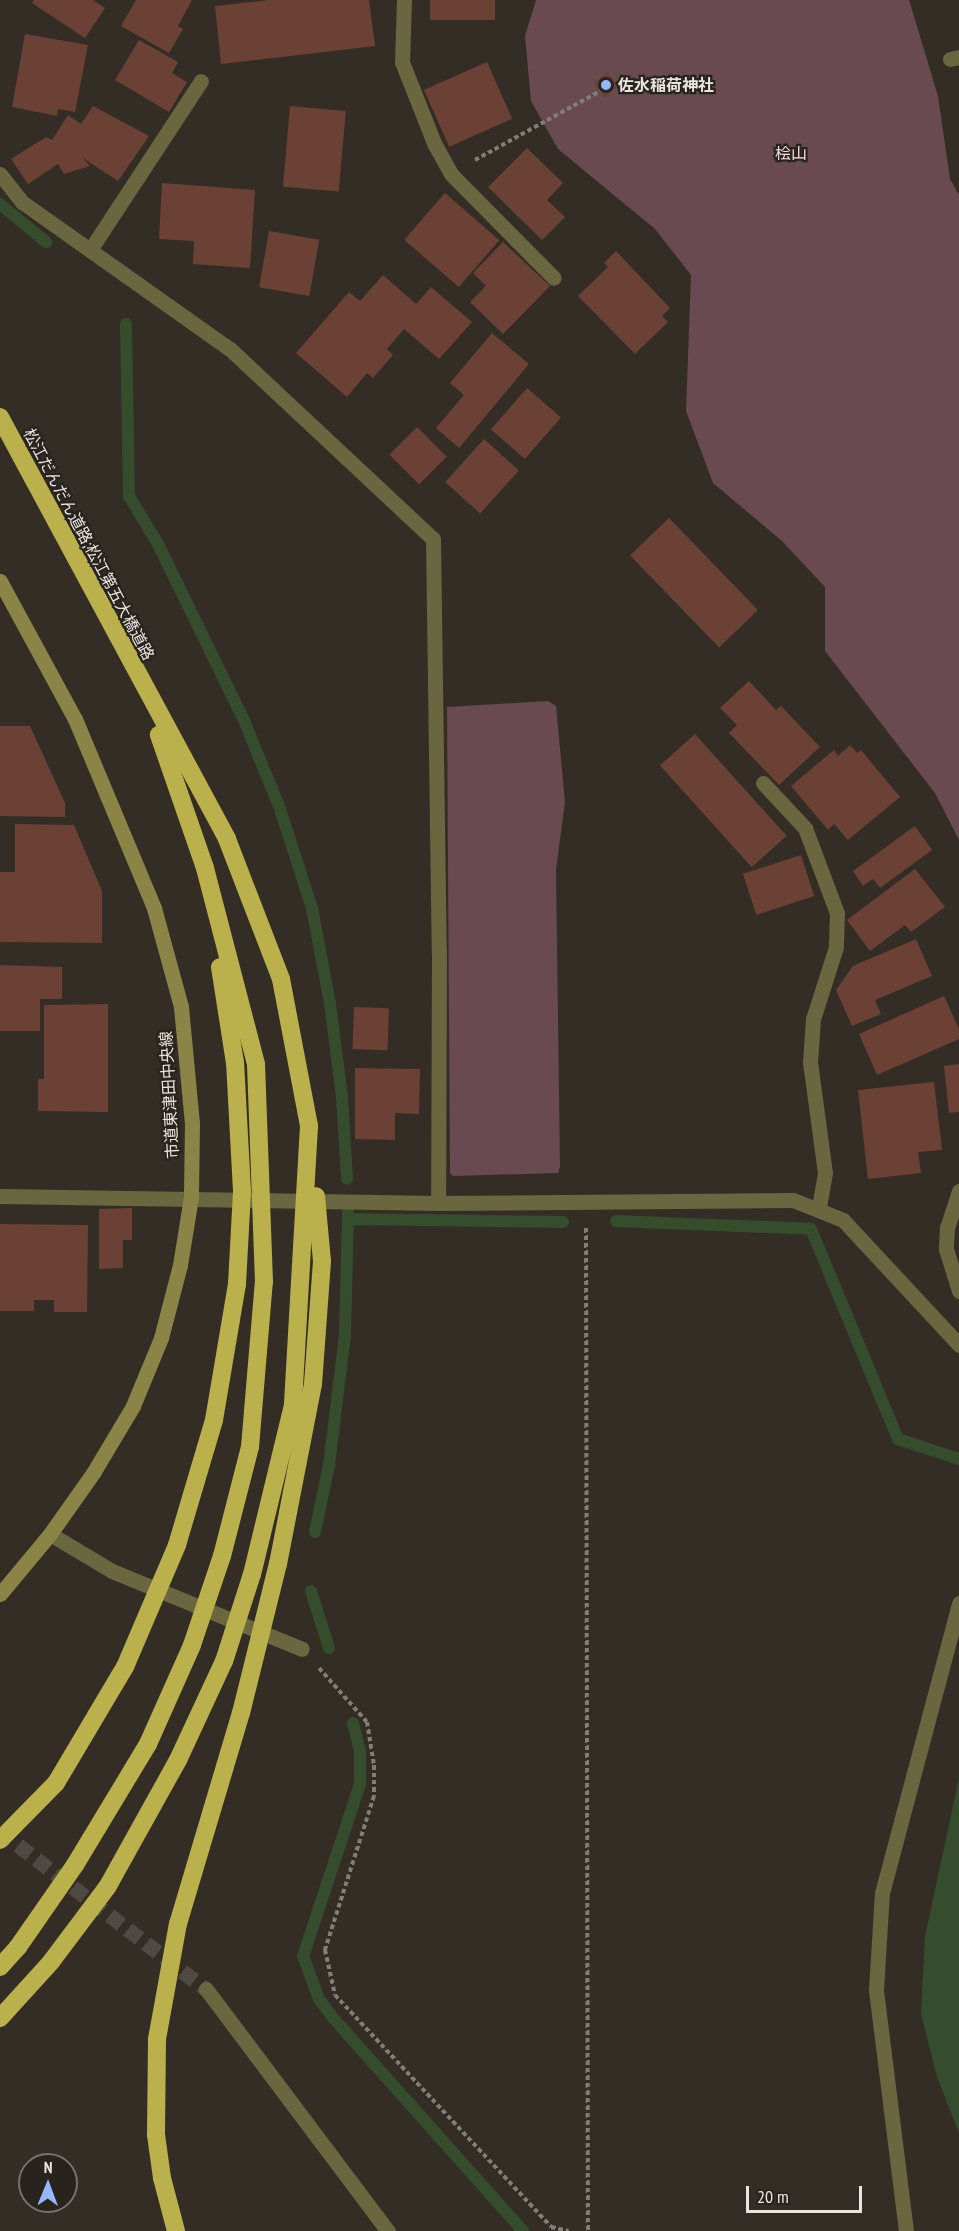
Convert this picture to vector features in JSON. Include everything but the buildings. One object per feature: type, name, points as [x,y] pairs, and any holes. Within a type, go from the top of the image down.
[{"type":"highway","name":"松江だんだん道路;松江第五大橋道路","points":[[0,417],[144,690]]},
{"type":"highway","points":[[0,1966],[18,1947],[75,1865],[148,1744],[174,1685],[222,1556],[250,1447],[264,1282],[256,1064],[205,868],[144,690]]},
{"type":"highway","points":[[144,690],[227,839],[281,979],[309,1126],[322,1261],[313,1384],[278,1564],[241,1713],[178,1924],[157,2038],[156,2135],[162,2178],[176,2231]]},
{"type":"highway","points":[[0,1840],[56,1783],[125,1666],[177,1545],[214,1420],[237,1284],[242,1191],[235,1064],[205,868]]},
{"type":"highway","points":[[0,2018],[51,1962],[108,1886],[178,1760],[224,1661],[252,1574],[292,1405],[309,1126]]},
{"type":"street","points":[[404,0],[402,62],[434,144],[451,174],[554,278]]},
{"type":"street","points":[[90,250],[201,81]]},
{"type":"street","points":[[0,174],[22,202],[230,349],[433,539],[439,952],[438,1203]]},
{"type":"street","name":"市道東津田中央線","points":[[0,581],[75,719],[154,908],[182,1007],[192,1123],[191,1197],[180,1265],[161,1338],[133,1406],[93,1473],[50,1534],[0,1594]]},
{"type":"street","points":[[763,783],[805,828],[837,913],[836,947],[813,1019],[810,1062],[825,1173],[819,1207]]},
{"type":"street","points":[[959,1191],[947,1227],[946,1250],[959,1292]]},
{"type":"street","points":[[0,1196],[191,1197],[438,1203],[793,1200],[819,1207],[843,1220],[866,1242],[959,1345]]},
{"type":"street","points":[[50,1534],[112,1571],[302,1649]]},
{"type":"street","points":[[906,2231],[876,1990],[882,1893],[959,1603]]},
{"type":"street","points":[[206,1989],[388,2231]]},
{"type":"path","points":[[451,174],[600,91]]},
{"type":"path","points":[[586,1200],[588,2231]]},
{"type":"path","points":[[302,1649],[367,1722],[375,1765],[374,1796],[325,1950],[335,1995],[551,2227],[569,2231]]},
{"type":"green space","name":"桧山","points":[[536,0],[909,0],[938,96],[950,179],[959,195],[959,840],[935,793],[825,651],[825,587],[782,541],[713,483],[686,411],[691,275],[655,229],[558,149],[531,101],[525,36]]},
{"type":"green space","points":[[548,701],[556,706],[565,802],[556,870],[560,1167],[558,1173],[453,1176],[450,1173],[447,707]]},
{"type":"shaded area","points":[[959,1778],[959,2133],[937,2077],[921,2014],[925,1936]]},
{"type":"waterway","points":[[0,204],[46,242]]},
{"type":"waterway","points":[[126,324],[129,496],[158,544],[243,718],[279,806],[312,908],[330,1003],[342,1097],[347,1179]]},
{"type":"waterway","points":[[315,1532],[329,1465],[345,1335],[348,1212]]},
{"type":"waterway","points":[[348,1219],[563,1222]]},
{"type":"waterway","points":[[616,1221],[811,1229],[898,1439],[959,1459]]},
{"type":"waterway","points":[[311,1591],[329,1648]]},
{"type":"waterway","points":[[353,1723],[360,1751],[360,1784],[303,1956],[319,1999],[335,2020],[523,2231]]},
{"type":"tunnel","points":[[0,1831],[206,1989]]},
{"type":"place","name":"佐水稲荷神社","points":[[606,85]]}]
